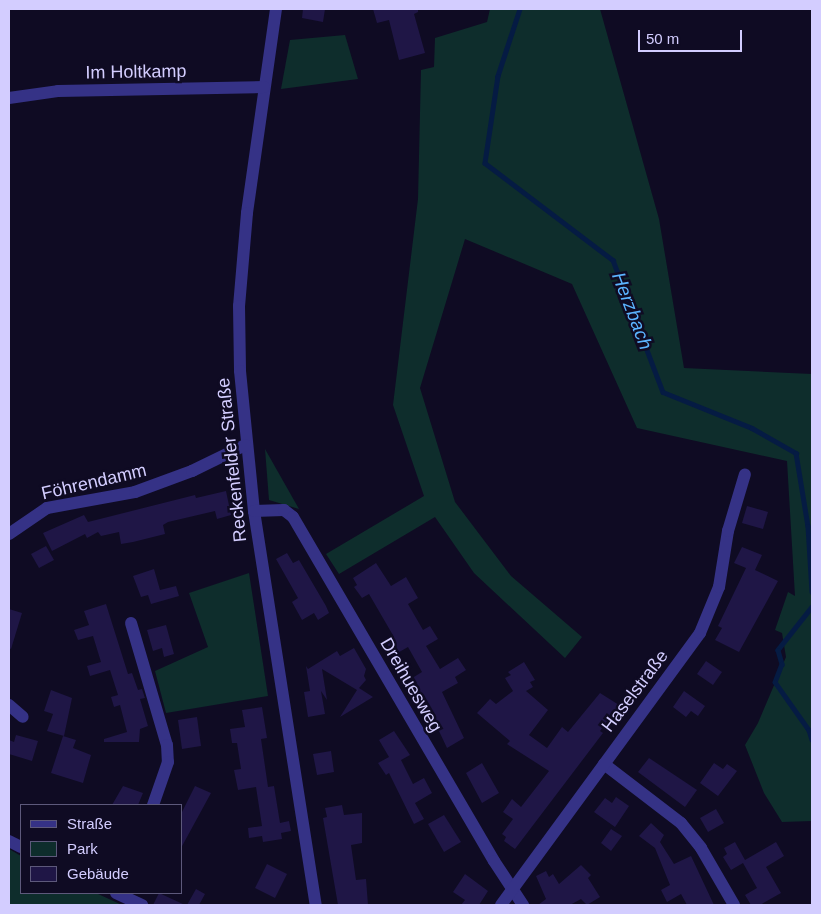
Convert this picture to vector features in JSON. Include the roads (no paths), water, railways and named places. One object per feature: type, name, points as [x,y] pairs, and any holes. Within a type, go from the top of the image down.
[{"type":"street","name":"Reckenfelder Straße","points":[[276,9],[247,213],[239,306],[245,445],[316,905]]},
{"type":"street","name":"Im Holtkamp","points":[[9,98],[58,92],[264,87]]},
{"type":"street","name":"Föhrendamm","points":[[9,534],[47,508],[135,492],[192,471],[245,445]]},
{"type":"street","name":"Haselstraße","points":[[501,905],[700,633],[719,587],[728,531],[746,474]]},
{"type":"street","name":"Dreihuesweg","points":[[254,512],[284,510],[293,517],[523,905]]},
{"type":"street","points":[[131,623],[167,745],[168,762],[153,804]]},
{"type":"street","points":[[9,705],[23,717]]},
{"type":"street","points":[[604,764],[681,824],[701,848],[734,905]]},
{"type":"street","points":[[119,894],[136,900]]},
{"type":"waterway","name":"Herzbach","points":[[520,9],[498,76],[485,163],[613,260],[663,392],[752,428],[796,453],[808,526],[812,592]]},
{"type":"waterway","name":"Herzbach","points":[[812,607],[778,650],[782,664],[775,682],[809,730],[812,740]]}]
